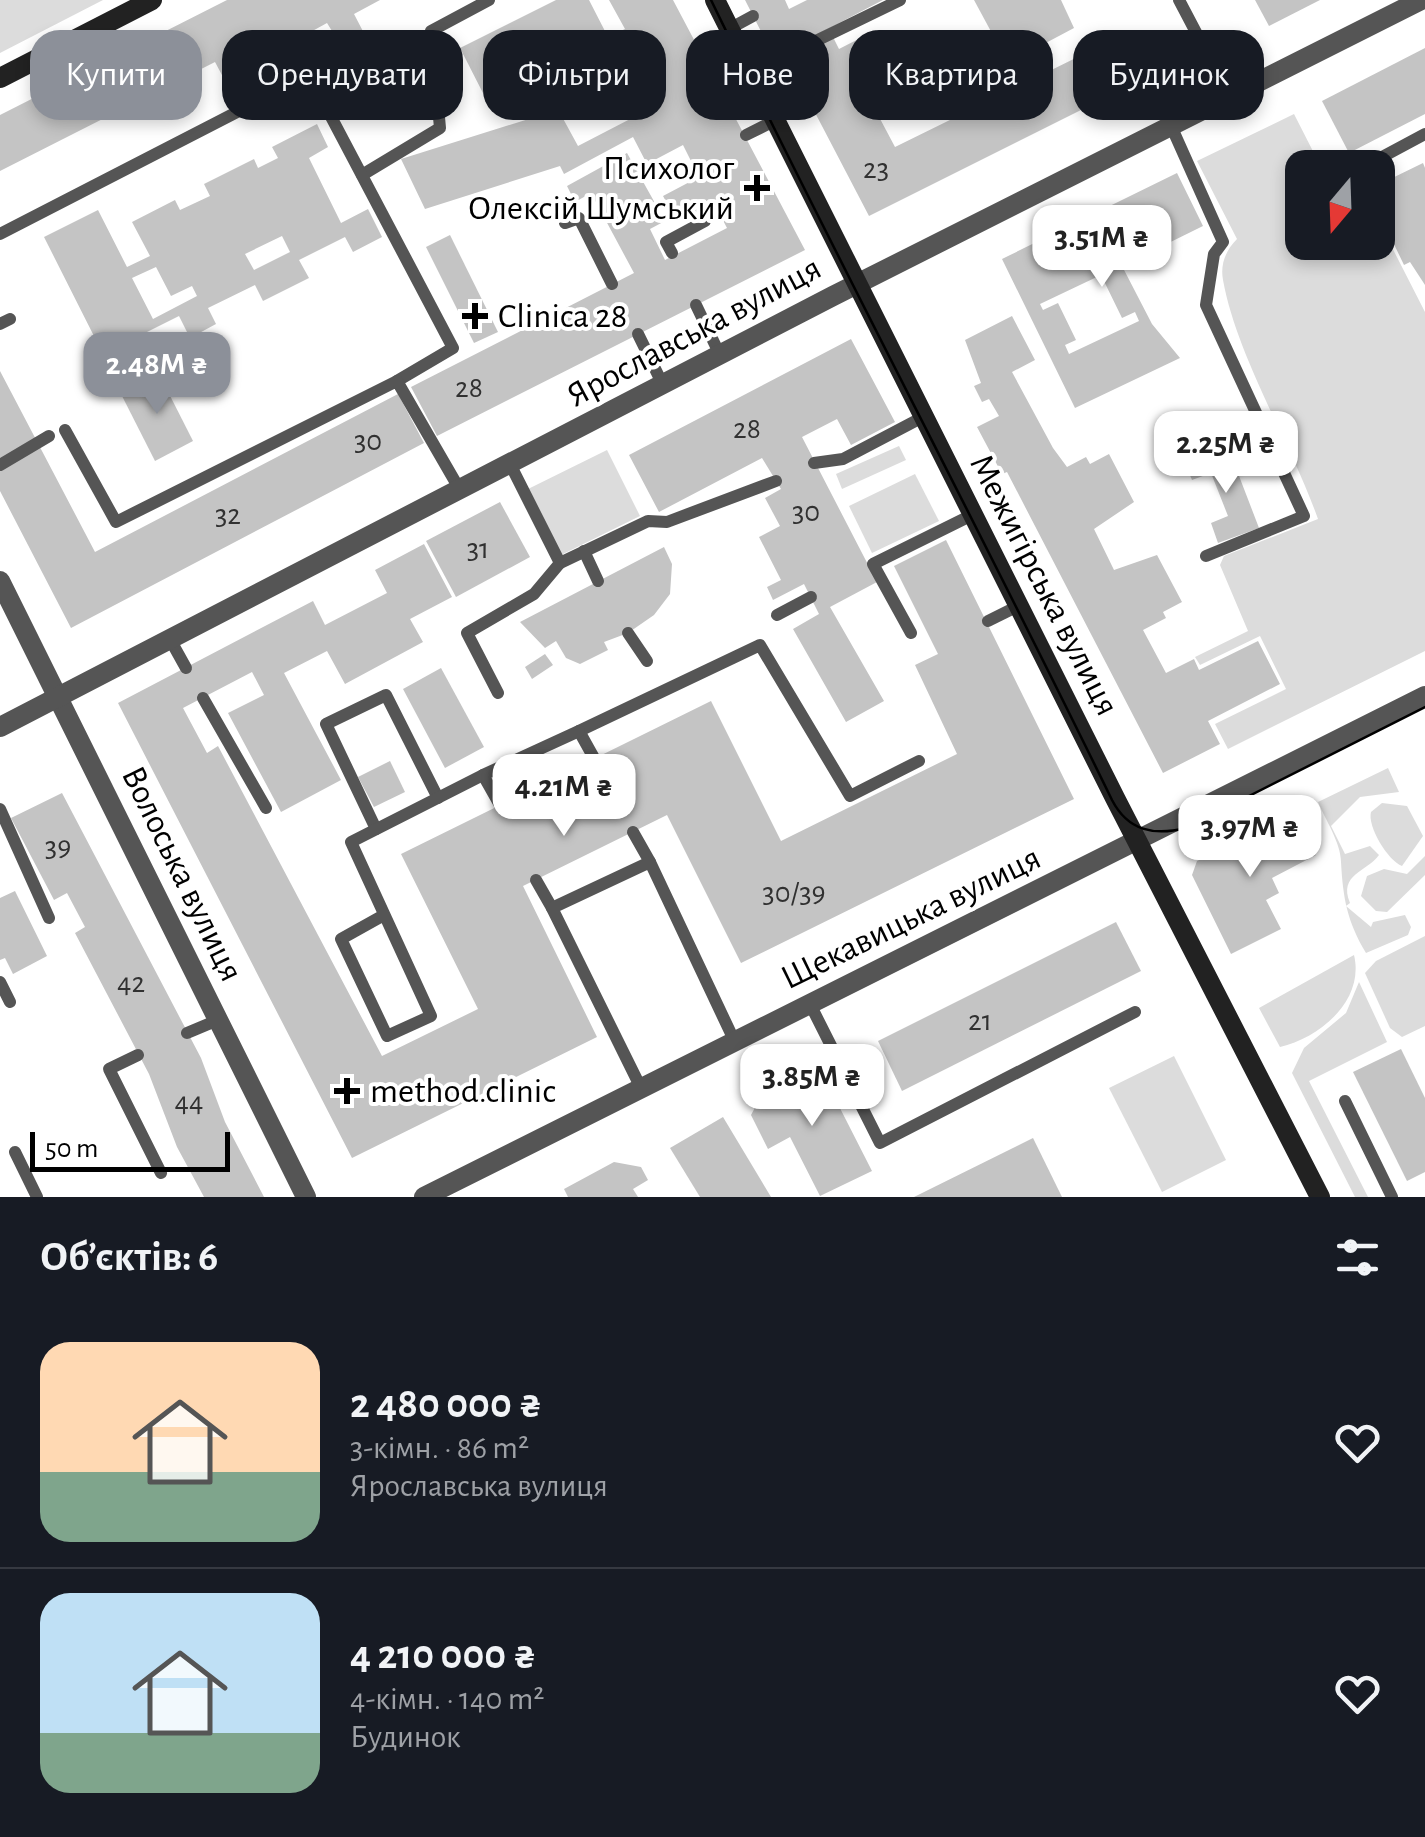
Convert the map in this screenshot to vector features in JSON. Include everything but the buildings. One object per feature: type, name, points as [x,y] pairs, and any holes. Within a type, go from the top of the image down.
[{"type":"street","points":[[0,78],[152,0]]},
{"type":"street","name":"Межигірська вулиця","points":[[715,0],[729,30]]},
{"type":"street","name":"Ярославська вулиця","points":[[1264,79],[1421,0]]},
{"type":"street","name":"Ярославська вулиця","points":[[0,727],[855,284],[1186,120]]},
{"type":"street","name":"Межигірська вулиця","points":[[774,121],[1320,1197]]},
{"type":"street","name":"Волоська вулиця","points":[[0,581],[306,1197]]},
{"type":"street","name":"Щекавицька вулиця","points":[[424,1197],[451,1191],[734,1040],[1138,843],[1425,696]]},
{"type":"lane","points":[[362,175],[440,128],[431,32],[490,0]]},
{"type":"lane","points":[[829,35],[900,0]]},
{"type":"lane","points":[[1178,0],[1194,30]]},
{"type":"lane","points":[[733,30],[753,16]]},
{"type":"lane","points":[[0,234],[308,76],[453,348],[398,381],[116,522],[65,430]]},
{"type":"lane","points":[[746,135],[774,121]]},
{"type":"lane","points":[[1172,128],[1222,242],[1214,254],[1206,305],[1304,516],[1206,556]]},
{"type":"lane","points":[[1395,150],[1425,134]]},
{"type":"lane","points":[[565,223],[579,218],[612,284]]},
{"type":"lane","points":[[672,254],[666,242],[705,222]]},
{"type":"lane","points":[[696,305],[720,355]]},
{"type":"lane","points":[[638,334],[663,384]]},
{"type":"lane","points":[[398,381],[460,490]]},
{"type":"lane","points":[[814,463],[843,459],[923,418]]},
{"type":"lane","points":[[0,465],[49,436]]},
{"type":"lane","points":[[510,464],[560,564]]},
{"type":"lane","points":[[498,692],[467,633],[534,594],[560,564],[584,552],[648,521],[668,522],[776,480]]},
{"type":"lane","points":[[911,633],[871,566],[972,515]]},
{"type":"lane","points":[[584,552],[598,582]]},
{"type":"lane","points":[[777,615],[811,598]]},
{"type":"lane","points":[[988,621],[1018,606]]},
{"type":"lane","points":[[628,634],[648,661]]},
{"type":"lane","points":[[170,641],[186,668]]},
{"type":"lane","points":[[384,914],[342,938],[387,1036],[432,1016],[351,842],[483,775],[760,645],[850,796],[918,761]]},
{"type":"lane","points":[[376,829],[326,724],[386,695],[438,798]]},
{"type":"lane","points":[[203,698],[266,808]]},
{"type":"lane","points":[[579,731],[594,758]]},
{"type":"lane","points":[[483,775],[500,805]]},
{"type":"lane","points":[[0,809],[49,918]]},
{"type":"lane","points":[[633,832],[734,1040]]},
{"type":"lane","points":[[552,908],[650,862]]},
{"type":"lane","points":[[536,880],[641,1088]]},
{"type":"lane","points":[[0,982],[10,1002]]},
{"type":"lane","points":[[810,1004],[880,1143],[1136,1012]]},
{"type":"lane","points":[[187,1033],[218,1020]]},
{"type":"lane","points":[[138,1055],[108,1068],[161,1173]]},
{"type":"lane","points":[[1345,1101],[1392,1197]]},
{"type":"lane","points":[[15,1152],[37,1197]]},
{"type":"shaded area","points":[[0,0],[103,0],[45,30],[30,30],[30,38],[0,53]]},
{"type":"shaded area","points":[[1294,114],[1312,150],[1285,150],[1285,260],[1395,260],[1395,253],[1425,312],[1425,651],[1228,749],[1215,724],[1286,689],[1260,636],[1200,665],[1195,657],[1248,631],[1220,565],[1224,556],[1318,519],[1240,339],[1222,274],[1225,258],[1237,239],[1197,161]]},
{"type":"shaded area","points":[[899,446],[906,460],[842,489],[836,474]]},
{"type":"shaded area","points":[[607,450],[640,516],[559,556],[526,490]]},
{"type":"shaded area","points":[[915,474],[939,521],[872,553],[849,506]]},
{"type":"shaded area","points":[[1388,768],[1399,792],[1360,797],[1331,826],[1345,854],[1370,846],[1379,855],[1351,880],[1347,893],[1350,903],[1346,906],[1338,847],[1318,802]]},
{"type":"shaded area","points":[[1382,803],[1407,806],[1423,836],[1402,866],[1385,850],[1372,826],[1371,812]]},
{"type":"shaded area","points":[[1425,856],[1425,875],[1387,912],[1376,911],[1361,896],[1367,876],[1384,869],[1407,874]]},
{"type":"shaded area","points":[[1347,906],[1371,927],[1373,922],[1405,915],[1411,927],[1408,935],[1366,953]]},
{"type":"shaded area","points":[[1425,936],[1425,1026],[1402,1037],[1390,1028],[1365,973],[1376,961]]},
{"type":"shaded area","points":[[1354,955],[1353,988],[1336,1015],[1310,1035],[1280,1047],[1259,1008]]},
{"type":"shaded area","points":[[1359,982],[1387,1042],[1309,1081],[1368,1197],[1355,1197],[1292,1073],[1304,1048],[1346,1013]]},
{"type":"shaded area","points":[[1174,1056],[1226,1160],[1162,1192],[1109,1088]]},
{"type":"tram line","points":[[711,0],[1112,800],[1126,819],[1153,831],[1186,828],[1425,707]]},
{"type":"place","name":"Психолог Олексій Шумський","points":[[757,188]]},
{"type":"place","name":"Clinica 28","points":[[475,316]]},
{"type":"place","name":"method.clinic","points":[[347,1091]]}]
